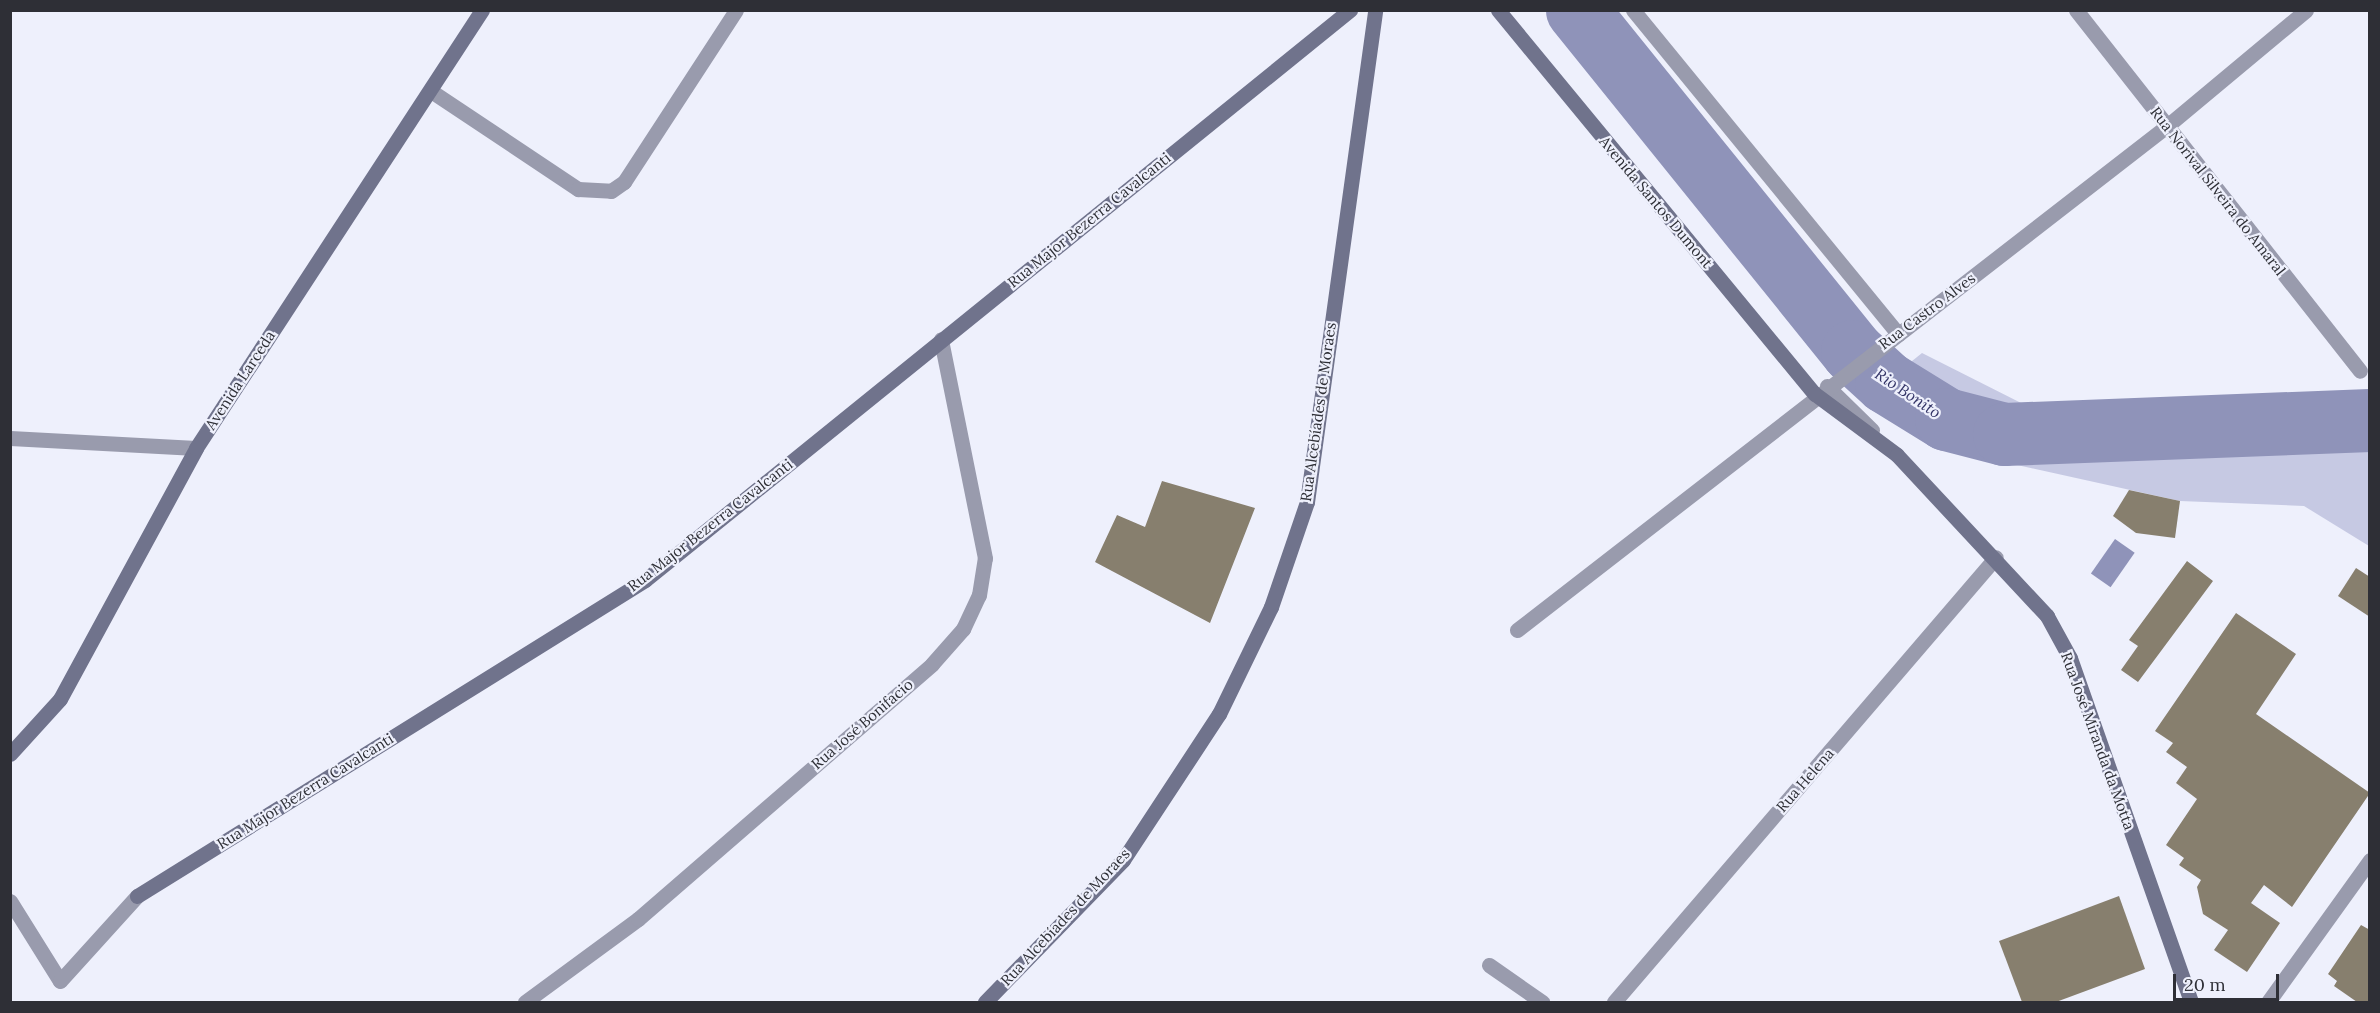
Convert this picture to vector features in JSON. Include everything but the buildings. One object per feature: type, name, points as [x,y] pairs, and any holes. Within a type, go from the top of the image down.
[{"type":"street","name":"Avenida Larceda","points":[[10,754],[60,699],[196,448],[482,10]]},
{"type":"street","points":[[430,91],[578,189],[611,191],[624,182],[736,10]]},
{"type":"street","name":"Rua Major Bezerra Cavalcanti","points":[[10,901],[60,981],[137,896],[645,579],[1350,10]]},
{"type":"street","name":"Rua Alcebíades de Moraes","points":[[985,1002],[1123,860],[1219,714],[1271,607],[1307,502],[1375,10]]},
{"type":"street","name":"Avenida Santos Dumont","points":[[1498,10],[1821,390]]},
{"type":"street","points":[[1633,10],[1898,334]]},
{"type":"street","name":"Rua Norival Silveira do Amaral","points":[[2076,10],[2360,371]]},
{"type":"street","name":"Rua Castro Alves","points":[[1517,630],[1821,390],[1898,334],[2167,126],[2306,10]]},
{"type":"street","name":"Rua José Bonifacio","points":[[525,1002],[647,912],[932,664],[963,629],[979,595],[985,558],[941,339]]},
{"type":"street","name":"Rua José Miranda da Motta","points":[[1821,390],[1897,455],[1996,557],[2047,616],[2070,658],[2191,1002]]},
{"type":"street","points":[[10,438],[196,448]]},
{"type":"street","name":"Rua Helena","points":[[1614,1002],[1996,557]]},
{"type":"street","points":[[2268,1002],[2370,860]]},
{"type":"street","points":[[1489,965],[1542,1002]]},
{"type":"shaded area","points":[[1922,353],[2047,416],[2369,401],[2369,546],[2304,506],[2180,501],[2008,463],[1939,437],[1930,446],[1876,390]]},
{"type":"shaded area","points":[[2115,539],[2135,553],[2111,587],[2091,573]]},
{"type":"waterway","name":"Rio Bonito","points":[[1577,10],[1852,351],[1886,382],[1946,419],[2004,434],[2370,420]]}]
